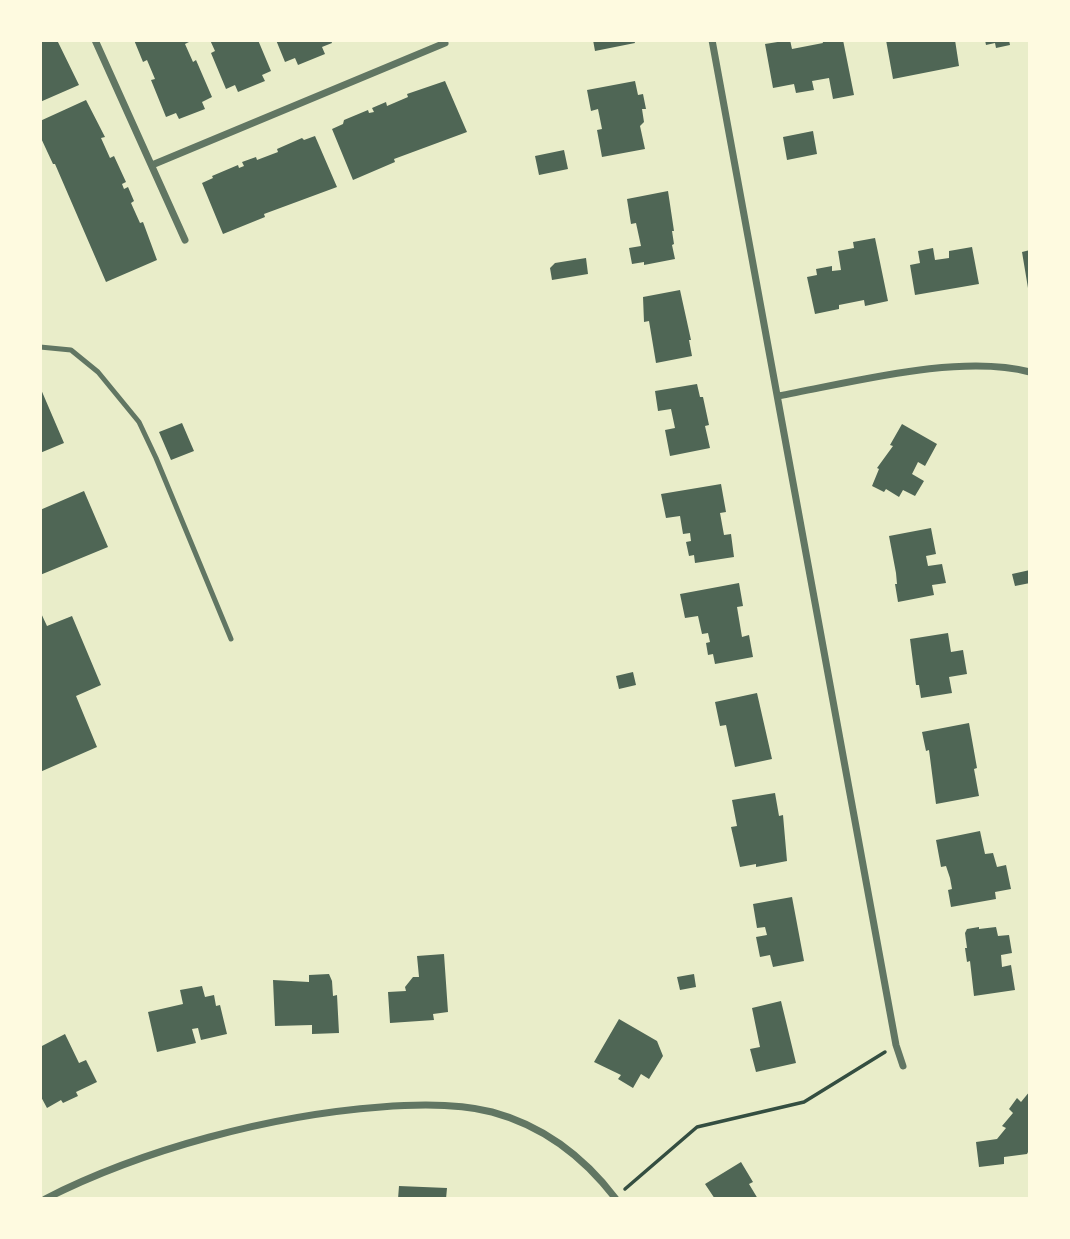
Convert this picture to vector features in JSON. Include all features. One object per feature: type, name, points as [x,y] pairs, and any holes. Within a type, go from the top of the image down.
[{"type":"street","points":[[95,40],[186,240]]},
{"type":"street","points":[[712,40],[896,1045],[903,1066]]},
{"type":"street","points":[[152,164],[445,43]]},
{"type":"street","points":[[778,396],[894,374],[961,366],[1010,367],[1030,372]]},
{"type":"street","points":[[45,1199],[106,1170],[280,1119],[405,1105],[457,1106],[492,1112],[525,1124],[556,1140],[580,1157],[615,1198]]},
{"type":"lane","points":[[40,347],[71,350],[98,372],[139,422],[231,639]]},
{"type":"path","points":[[615,1198],[697,1127],[804,1102],[896,1045]]},
{"type":"building","points":[[40,40],[57,40],[79,85],[40,102]]},
{"type":"building","points":[[134,40],[188,40],[185,44],[193,62],[196,60],[212,97],[202,102],[205,109],[179,119],[176,113],[166,117],[151,80],[155,79],[147,60],[143,62]]},
{"type":"building","points":[[210,40],[258,40],[271,71],[262,75],[265,81],[238,92],[235,85],[226,89],[211,53],[215,51]]},
{"type":"building","points":[[276,40],[331,40],[332,43],[322,47],[325,54],[298,65],[295,58],[285,62]]},
{"type":"building","points":[[593,40],[634,40],[635,43],[595,51]]},
{"type":"building","points":[[790,40],[792,49],[823,43],[822,40],[843,40],[854,95],[833,99],[829,78],[812,81],[814,90],[796,93],[794,84],[773,88],[765,44]]},
{"type":"building","points":[[886,40],[955,40],[959,66],[893,79]]},
{"type":"building","points":[[985,40],[1009,40],[1010,45],[996,48],[995,43],[986,45]]},
{"type":"building","points":[[445,81],[467,132],[394,159],[395,162],[353,180],[332,129],[343,124],[344,120],[368,110],[369,113],[374,112],[372,108],[386,102],[387,106],[408,97],[407,94]]},
{"type":"building","points":[[635,81],[638,95],[643,94],[646,109],[642,109],[644,122],[640,126],[645,149],[602,157],[597,130],[602,129],[598,109],[591,111],[587,90]]},
{"type":"building","points":[[86,100],[105,137],[101,138],[110,158],[114,156],[126,182],[122,184],[124,189],[128,187],[134,201],[131,203],[140,223],[143,222],[157,260],[106,282],[55,164],[40,136],[40,121]]},
{"type":"building","points":[[813,131],[817,154],[787,160],[783,137]]},
{"type":"building","points":[[315,136],[337,187],[264,214],[265,217],[223,234],[202,183],[238,165],[239,168],[244,166],[242,162],[256,157],[257,160],[302,138],[304,140]]},
{"type":"building","points":[[564,150],[568,169],[539,175],[535,156]]},
{"type":"building","points":[[668,191],[675,259],[644,265],[644,262],[632,264],[629,248],[641,246],[636,223],[631,224],[627,199]]},
{"type":"building","points":[[875,238],[888,301],[865,306],[864,300],[815,314],[807,277],[817,275],[816,269],[832,266],[832,271],[841,270],[838,251],[854,248],[853,242]]},
{"type":"building","points":[[972,247],[979,284],[915,295],[910,265],[920,263],[918,251],[933,248],[935,260],[949,258],[949,251]]},
{"type":"building","points":[[1030,250],[1030,287],[1028,288],[1022,252]]},
{"type":"building","points":[[586,258],[588,274],[552,280],[550,268],[555,263]]},
{"type":"building","points":[[680,290],[692,356],[656,363],[649,321],[644,322],[643,297]]},
{"type":"building","points":[[697,384],[700,397],[703,397],[709,425],[705,426],[710,448],[670,456],[665,430],[675,428],[671,409],[658,411],[655,391]]},
{"type":"building","points":[[40,387],[64,443],[40,453]]},
{"type":"building","points":[[182,423],[194,451],[171,460],[159,432]]},
{"type":"building","points":[[902,424],[937,444],[925,466],[918,462],[912,474],[924,481],[915,496],[903,490],[899,497],[886,489],[884,492],[872,486],[879,469],[877,468],[893,446],[890,445]]},
{"type":"building","points":[[721,484],[726,512],[720,513],[724,535],[731,534],[734,557],[695,563],[694,555],[689,556],[686,542],[691,541],[690,533],[683,534],[680,516],[666,518],[661,494]]},
{"type":"building","points":[[84,491],[108,547],[40,575],[40,510]]},
{"type":"building","points":[[931,528],[936,554],[926,556],[928,566],[942,564],[946,583],[932,585],[934,595],[898,602],[889,536]]},
{"type":"building","points":[[1030,570],[1030,583],[1015,586],[1012,574]]},
{"type":"building","points":[[739,583],[743,606],[737,607],[742,637],[749,635],[753,657],[715,664],[713,654],[708,655],[708,633],[702,634],[698,616],[685,618],[680,594]]},
{"type":"building","points":[[40,611],[47,626],[72,616],[101,685],[76,696],[97,747],[40,772]]},
{"type":"building","points":[[948,633],[951,652],[963,650],[967,674],[949,677],[952,693],[921,698],[919,685],[916,685],[910,639]]},
{"type":"building","points":[[633,672],[636,685],[619,689],[616,676]]},
{"type":"building","points":[[757,693],[772,759],[735,767],[726,725],[720,726],[715,702]]},
{"type":"building","points":[[969,723],[979,796],[936,804],[929,750],[926,751],[922,732]]},
{"type":"building","points":[[775,793],[779,816],[783,815],[787,861],[740,867],[731,827],[737,826],[732,800]]},
{"type":"building","points":[[980,831],[985,854],[993,853],[997,867],[1006,865],[1011,889],[995,892],[996,899],[951,907],[948,890],[952,889],[950,878],[946,866],[941,867],[936,840]]},
{"type":"building","points":[[792,897],[804,961],[773,967],[770,955],[760,957],[756,937],[767,935],[765,927],[757,928],[753,904]]},
{"type":"building","points":[[996,927],[998,936],[1009,935],[1012,953],[1001,955],[1002,967],[1011,965],[1015,990],[974,996],[970,961],[967,962],[965,948],[965,933],[967,929]]},
{"type":"building","points":[[444,954],[448,1012],[433,1014],[434,1020],[390,1023],[388,992],[406,991],[405,987],[413,977],[419,977],[417,956]]},
{"type":"building","points":[[329,974],[333,996],[337,995],[339,1033],[312,1034],[312,1025],[275,1026],[273,980],[309,982],[309,975]]},
{"type":"building","points":[[694,974],[696,987],[680,990],[677,977]]},
{"type":"building","points":[[202,986],[205,997],[214,995],[216,1006],[220,1005],[227,1034],[201,1040],[198,1028],[192,1029],[196,1043],[157,1052],[148,1012],[183,1004],[180,990]]},
{"type":"building","points":[[781,1001],[796,1063],[756,1072],[750,1049],[760,1047],[752,1008]]},
{"type":"building","points":[[619,1019],[657,1041],[663,1056],[649,1079],[641,1074],[633,1088],[618,1079],[621,1075],[594,1062]]},
{"type":"building","points":[[65,1034],[79,1063],[86,1060],[97,1082],[76,1092],[78,1096],[63,1103],[61,1100],[47,1108],[40,1095],[40,1047]]},
{"type":"building","points":[[1030,1091],[1030,1148],[1027,1154],[1004,1157],[1004,1164],[979,1167],[976,1142],[997,1139],[1006,1128],[1002,1126],[1013,1113],[1009,1109],[1017,1098],[1021,1102]]},
{"type":"building","points":[[741,1162],[753,1182],[749,1184],[758,1199],[715,1199],[705,1184]]},
{"type":"building","points":[[399,1186],[447,1188],[446,1199],[398,1199]]}]
